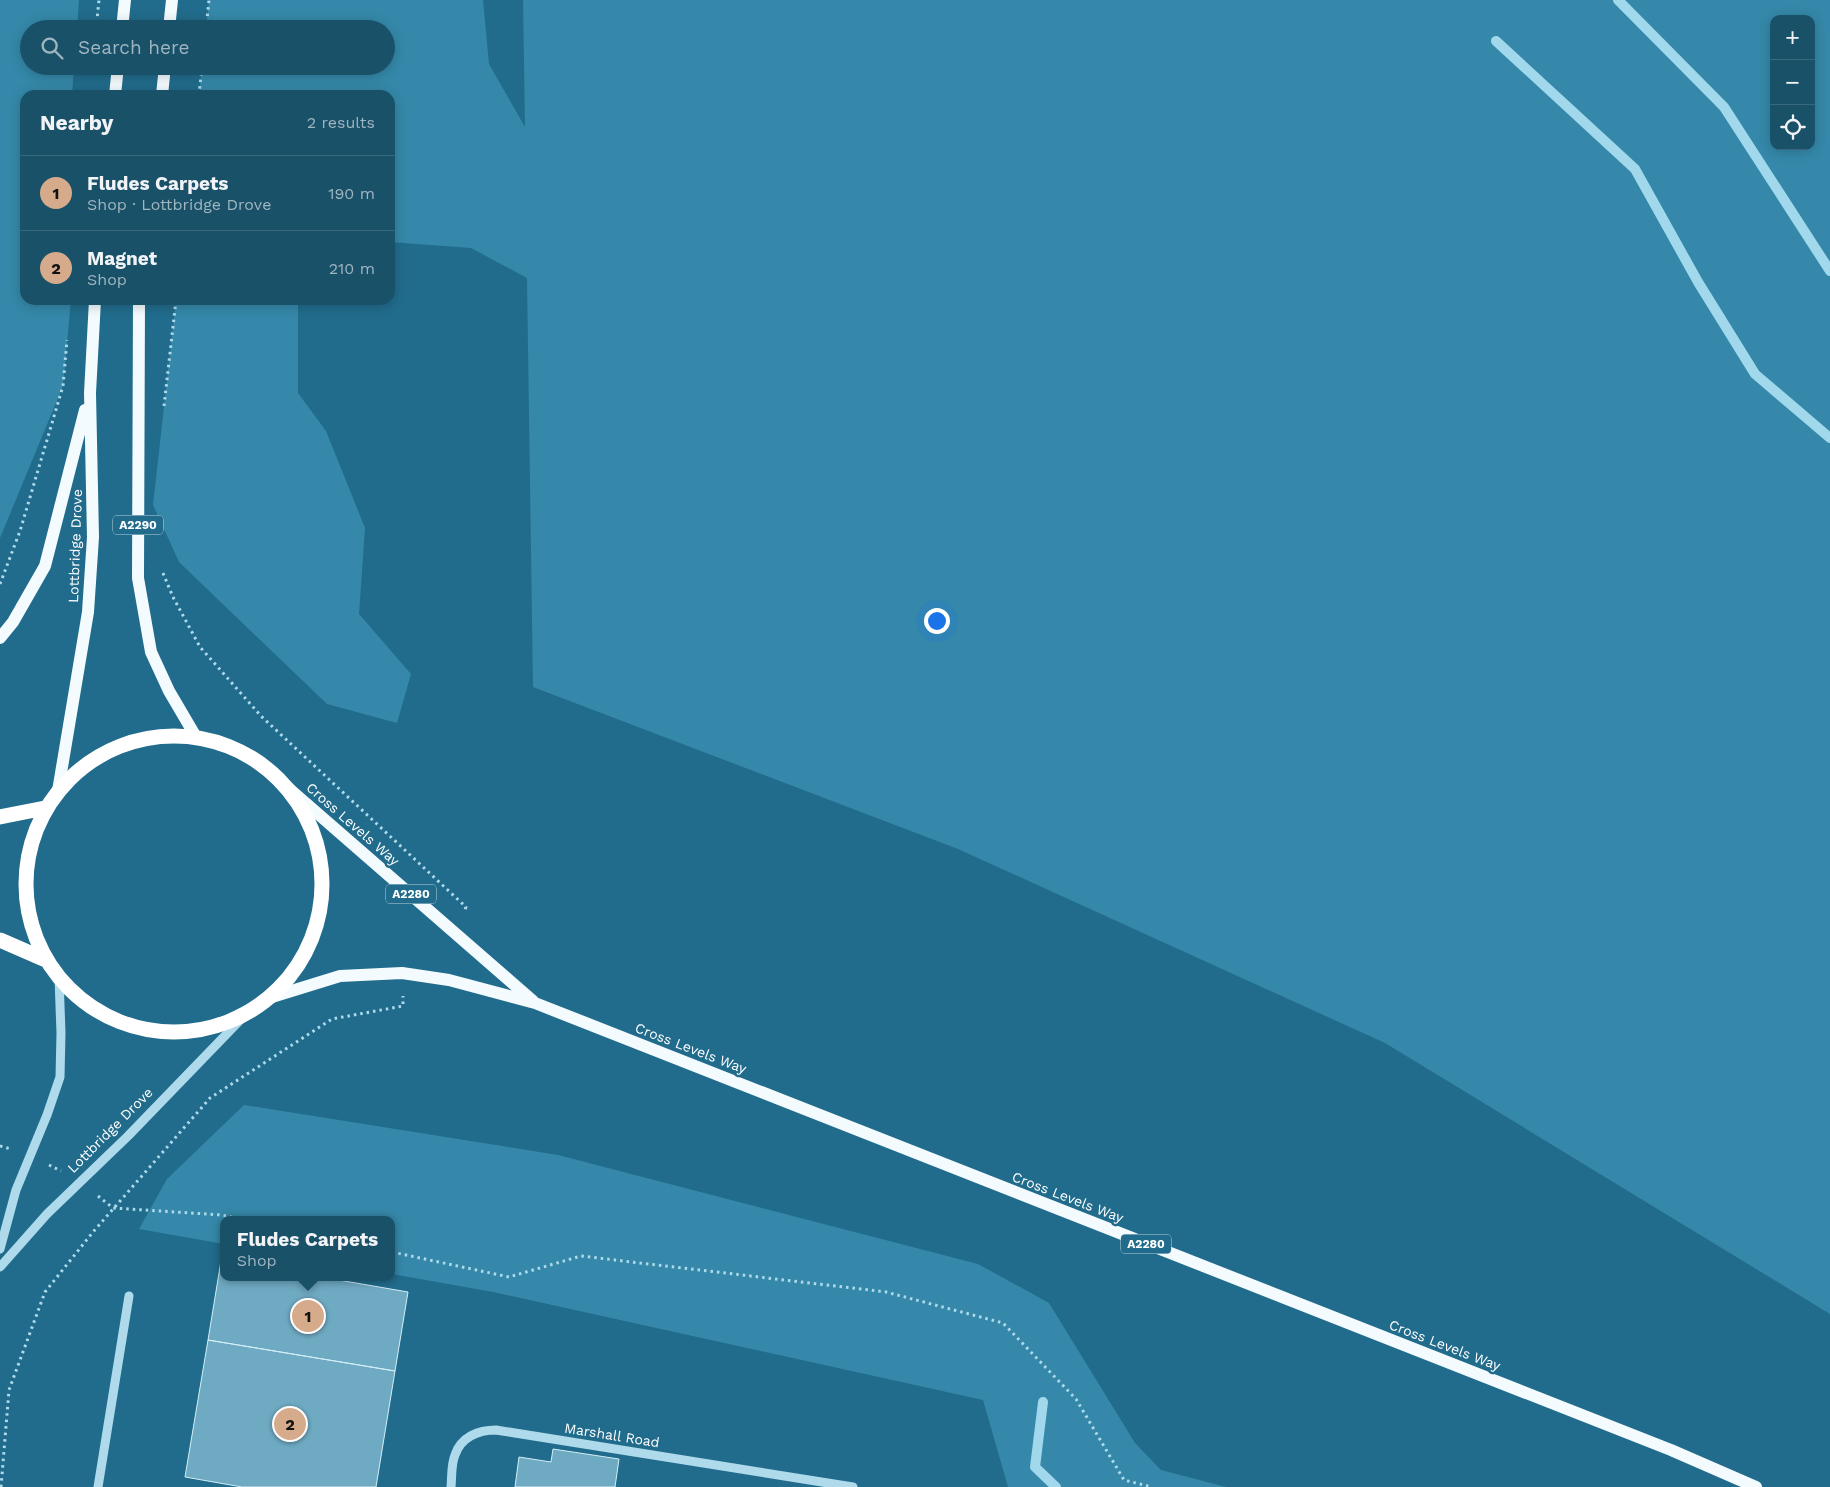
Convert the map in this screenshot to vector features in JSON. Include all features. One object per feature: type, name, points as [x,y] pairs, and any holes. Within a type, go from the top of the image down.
[{"type":"highway","points":[[157,736],[196,737],[230,746],[260,762],[286,786],[308,818],[320,855],[323,894],[315,932],[298,968],[272,997],[243,1017],[204,1030],[164,1033],[124,1025],[88,1006],[59,978],[46,960],[31,925],[25,888],[29,850],[45,808],[58,791],[86,764],[120,745],[157,736]]},
{"type":"highway","points":[[0,818],[45,808]]},
{"type":"highway","points":[[0,940],[46,960]]},
{"type":"main road","points":[[123,20],[125,0]]},
{"type":"main road","points":[[170,20],[172,0]]},
{"type":"main road","points":[[116,90],[117,75]]},
{"type":"main road","points":[[163,90],[164,75]]},
{"type":"main road","name":"Lottbridge Drove","points":[[58,791],[88,612],[93,538],[90,393],[95,305]]},
{"type":"main road","name":"A2290","points":[[139,305],[138,578],[150,652],[169,691],[196,737]]},
{"type":"main road","points":[[0,638],[13,622],[45,566],[90,393]]},
{"type":"main road","name":"Cross Levels Way","points":[[286,786],[535,1003]]},
{"type":"main road","name":"Cross Levels Way","points":[[272,997],[340,976],[402,973],[449,980],[535,1003],[1671,1450],[1756,1487]]},
{"type":"street","points":[[0,1249],[16,1190],[44,1123],[60,1077],[59,978]]},
{"type":"street","name":"Lottbridge Drove","points":[[0,1267],[47,1214],[128,1136],[243,1017]]},
{"type":"street","points":[[98,1487],[129,1296]]},
{"type":"street","name":"Marshall Road","points":[[451,1487],[455,1455],[466,1439],[482,1430],[496,1430],[807,1483],[853,1487]]},
{"type":"path","points":[[97,20],[99,0]]},
{"type":"path","points":[[207,20],[210,0]]},
{"type":"path","points":[[200,90],[201,75]]},
{"type":"path","points":[[163,415],[175,305]]},
{"type":"path","points":[[0,584],[20,531],[63,386],[67,338]]},
{"type":"path","points":[[159,564],[173,597],[200,647],[261,716],[466,907]]},
{"type":"path","points":[[0,1487],[9,1390],[46,1292],[113,1208],[210,1098],[332,1019],[403,1006]]},
{"type":"path","points":[[113,1208],[226,1216]]},
{"type":"path","points":[[395,1253],[509,1277],[582,1256],[601,1258],[886,1292],[1003,1323],[1076,1399],[1124,1480],[1152,1487]]},
{"type":"shaded area","points":[[0,0],[79,0],[78,20],[20,20],[20,75],[73,75],[72,90],[20,90],[20,305],[71,305],[63,386],[0,538]]},
{"type":"shaded area","points":[[209,0],[483,0],[489,64],[525,127],[523,0],[1830,0],[1830,1314],[1385,1043],[958,849],[533,687],[527,278],[471,248],[395,242],[395,90],[200,90],[201,75],[395,75],[395,20],[207,20]]},
{"type":"shaded area","points":[[175,305],[298,305],[298,393],[326,431],[365,528],[359,614],[411,674],[397,723],[327,704],[179,562],[153,505]]},
{"type":"shaded area","points":[[244,1105],[558,1155],[978,1264],[1049,1303],[1135,1443],[1161,1470],[1226,1487],[1008,1487],[983,1400],[493,1292],[395,1275],[395,1216],[220,1216],[220,1243],[139,1229],[167,1179]]},
{"type":"building","points":[[220,1267],[220,1281],[344,1281],[408,1292],[395,1371],[208,1340]]},
{"type":"building","points":[[208,1340],[395,1371],[376,1487],[242,1487],[185,1477]]},
{"type":"building","points":[[553,1449],[619,1459],[615,1487],[515,1487],[519,1457],[551,1462]]},
{"type":"waterway","points":[[1618,0],[1724,107],[1830,271]]},
{"type":"waterway","points":[[1496,41],[1635,169],[1698,282],[1755,374],[1830,438]]},
{"type":"waterway","points":[[1043,1402],[1035,1467],[1056,1487]]},
{"type":"place","name":"Fludes Carpets","points":[[308,1316]]},
{"type":"place","name":"Magnet","points":[[290,1424]]}]
